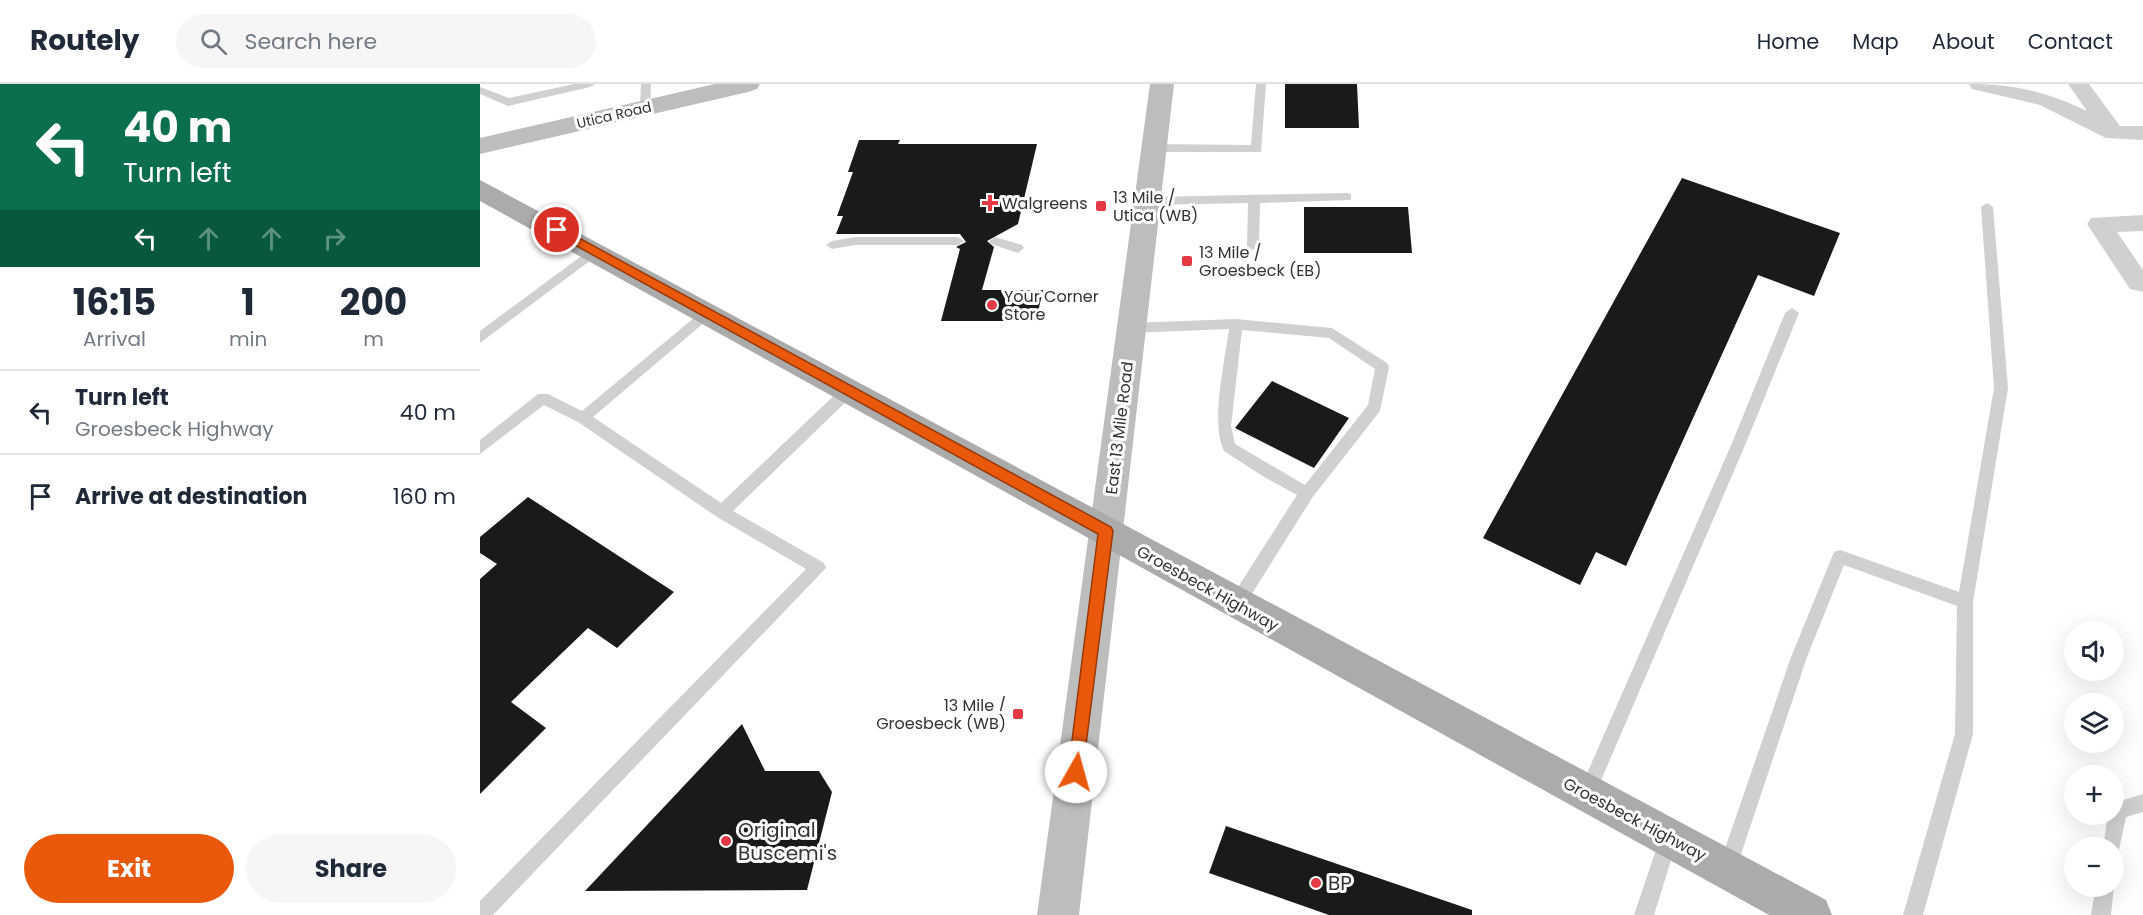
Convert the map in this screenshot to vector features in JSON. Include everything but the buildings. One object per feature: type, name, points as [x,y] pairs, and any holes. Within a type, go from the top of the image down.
[{"type":"main road","name":"East 13 Mile Road","points":[[1058,915],[1162,84]]},
{"type":"main road","name":"Utica Road","points":[[480,146],[646,96],[742,85]]},
{"type":"main road","name":"Groesbeck Highway","points":[[480,189],[1812,915]]},
{"type":"street","points":[[1979,84],[2047,100],[2114,133],[2143,133]]},
{"type":"street","points":[[2078,84],[2114,133]]},
{"type":"street","points":[[2143,223],[2099,224],[2139,283],[2143,283]]},
{"type":"lane","points":[[480,90],[508,102],[590,84]]},
{"type":"lane","points":[[1154,148],[1257,149],[1261,84]]},
{"type":"lane","points":[[1148,201],[1347,197]]},
{"type":"lane","points":[[1253,246],[1254,198]]},
{"type":"lane","points":[[1913,915],[1964,734],[1965,602],[2001,388],[1987,207]]},
{"type":"lane","points":[[831,245],[855,241],[958,241]]},
{"type":"lane","points":[[995,241],[1018,248]]},
{"type":"lane","points":[[480,338],[596,251]]},
{"type":"lane","points":[[584,418],[707,312]]},
{"type":"lane","points":[[1587,793],[1792,313]]},
{"type":"lane","points":[[1131,328],[1236,324],[1332,333],[1382,367],[1375,407],[1307,493],[1237,603]]},
{"type":"lane","points":[[1236,324],[1224,426],[1229,447],[1269,473],[1307,493]]},
{"type":"lane","points":[[722,512],[849,390]]},
{"type":"lane","points":[[480,448],[543,398],[584,418],[722,512],[818,568],[480,915]]},
{"type":"lane","points":[[1727,869],[1799,657],[1840,557],[1965,602]]},
{"type":"lane","points":[[2114,837],[2118,810],[2143,803]]},
{"type":"lane","points":[[1644,915],[1670,838]]},
{"type":"lane","points":[[2101,915],[2103,897]]},
{"type":"place","name":"Walgreens","points":[[990,203]]},
{"type":"place","name":"13 Mile / Utica (WB)","points":[[1101,206]]},
{"type":"place","name":"13 Mile / Groesbeck (EB)","points":[[1187,261]]},
{"type":"place","name":"Your Corner Store","points":[[992,305]]},
{"type":"place","name":"13 Mile / Groesbeck (WB)","points":[[1018,714]]},
{"type":"place","name":"Original Buscemi's","points":[[726,841]]},
{"type":"place","name":"BP","points":[[1316,883]]},
{"type":"route","points":[[557,230],[1106,531],[1076,772]]}]
